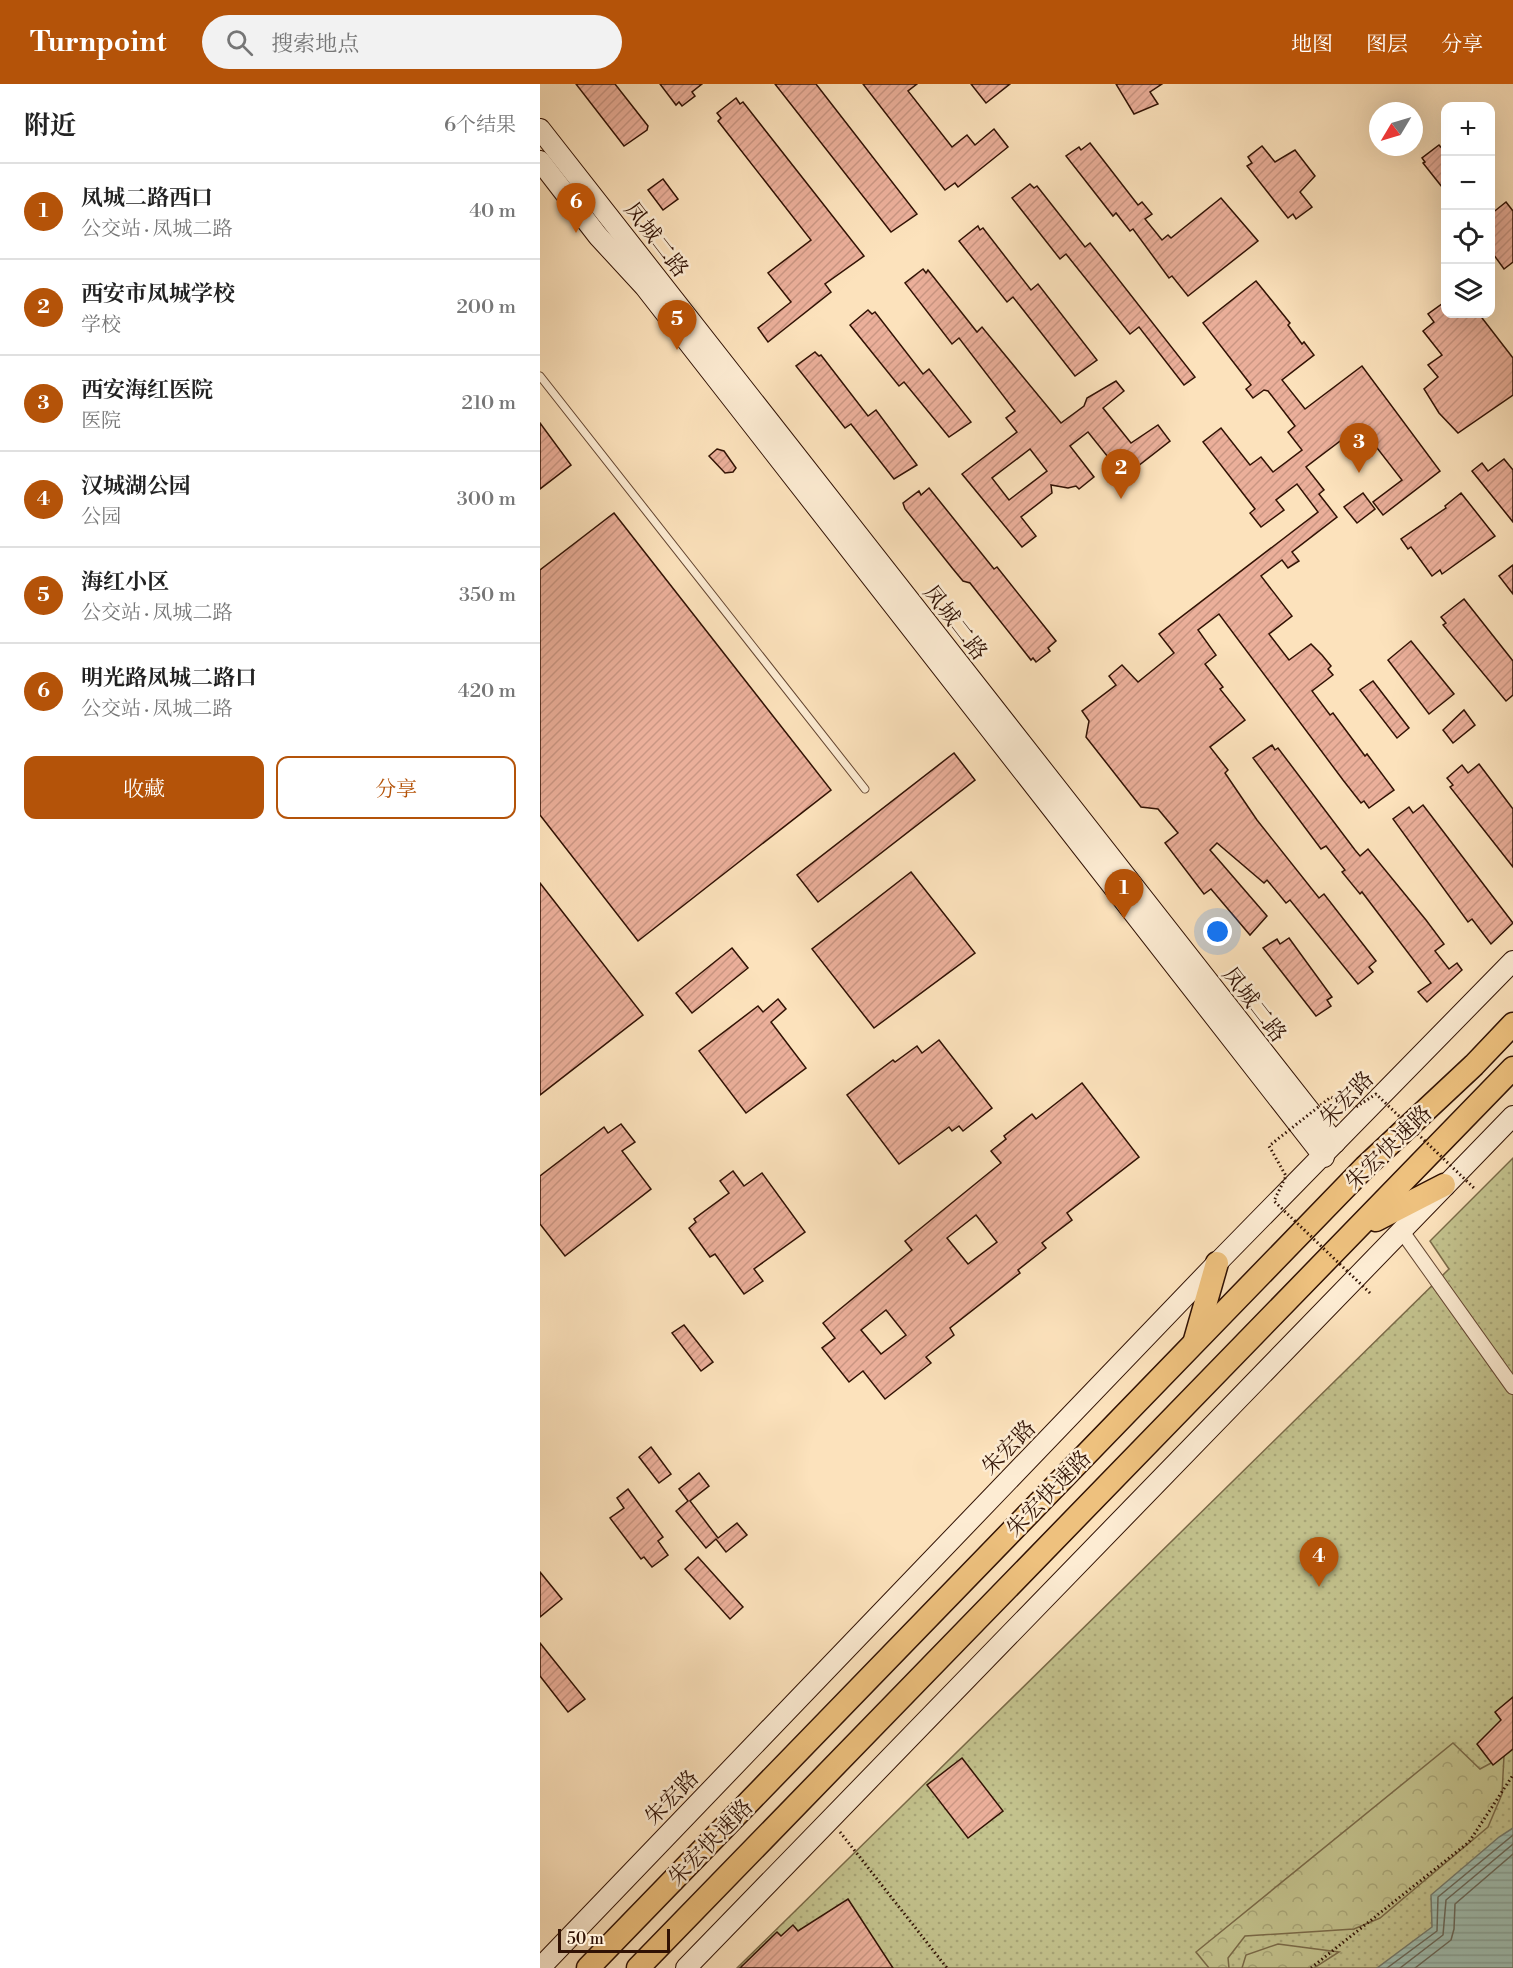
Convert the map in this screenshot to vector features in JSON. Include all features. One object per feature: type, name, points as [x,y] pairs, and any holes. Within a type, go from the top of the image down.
[{"type":"highway","name":"朱宏快速路","points":[[588,1968],[1365,1167],[1474,1065],[1513,1024]]},
{"type":"highway","name":"朱宏快速路","points":[[638,1968],[1513,1068]]},
{"type":"highway","points":[[1359,1228],[1444,1185]]},
{"type":"highway","points":[[1194,1342],[1217,1263]]},
{"type":"main road","name":"凤城二路","points":[[540,129],[1329,1150]]},
{"type":"main road","name":"凤城二路","points":[[540,161],[598,236],[645,287],[1329,1150]]},
{"type":"main road","name":"朱宏路","points":[[540,1968],[1217,1263],[1513,961]]},
{"type":"main road","points":[[686,1968],[1513,1116]]},
{"type":"street","points":[[1401,1230],[1513,1387]]},
{"type":"lane","points":[[540,376],[865,789]]},
{"type":"path","points":[[1370,1293],[1274,1201],[1287,1176],[1269,1146],[1331,1097],[1356,1107],[1376,1094],[1474,1188]]},
{"type":"path","points":[[1311,1968],[1469,1842],[1513,1775]]},
{"type":"path","points":[[830,1819],[947,1968]]},
{"type":"green space","points":[[1513,1158],[1513,1968],[737,1968],[1449,1269],[1430,1241]]},
{"type":"green space","points":[[1453,1743],[1480,1769],[1504,1756],[1502,1794],[1488,1827],[1380,1918],[1354,1929],[1245,1936],[1228,1958],[1229,1968],[1209,1968],[1196,1952]]},
{"type":"green space","points":[[1278,1944],[1339,1952],[1314,1968],[1242,1968],[1246,1955]]},
{"type":"water","points":[[1513,1828],[1513,1968],[1377,1968],[1432,1927],[1431,1895],[1499,1837]]},
{"type":"building","points":[[576,84],[615,84],[648,126],[647,130],[624,146]]},
{"type":"building","points":[[660,84],[702,84],[692,92],[695,96],[682,106],[679,102],[676,105]]},
{"type":"building","points":[[775,84],[816,84],[917,214],[891,232]]},
{"type":"building","points":[[863,84],[917,84],[908,91],[952,147],[967,135],[975,145],[994,129],[1008,147],[958,187],[955,183],[945,190]]},
{"type":"building","points":[[971,84],[1010,84],[986,103]]},
{"type":"building","points":[[1116,84],[1162,84],[1150,92],[1158,104],[1134,114]]},
{"type":"building","points":[[736,98],[740,104],[743,102],[864,256],[825,284],[831,292],[768,342],[758,328],[791,302],[768,273],[811,240],[718,121],[721,118],[717,113]]},
{"type":"building","points":[[1090,143],[1138,205],[1142,202],[1152,214],[1145,219],[1162,240],[1168,235],[1171,238],[1221,198],[1258,241],[1188,296],[1172,276],[1169,278],[1133,229],[1130,231],[1116,213],[1113,216],[1066,156],[1079,147],[1081,150]]},
{"type":"building","points":[[1439,145],[1441,147],[1441,186],[1423,163],[1425,162],[1422,158]]},
{"type":"building","points":[[1262,146],[1275,162],[1295,150],[1315,176],[1300,192],[1312,207],[1296,219],[1293,214],[1288,218],[1247,166],[1252,163],[1248,157]]},
{"type":"building","points":[[663,179],[678,199],[663,210],[648,190]]},
{"type":"building","points":[[1030,184],[1034,188],[1037,186],[1085,247],[1090,243],[1195,377],[1184,385],[1139,327],[1130,334],[1066,254],[1060,259],[1012,198]]},
{"type":"building","points":[[1506,202],[1513,211],[1513,262],[1504,269],[1495,257],[1495,211]]},
{"type":"building","points":[[978,226],[980,230],[983,228],[1031,290],[1038,284],[1097,360],[1075,376],[1013,297],[1007,302],[959,241]]},
{"type":"building","points":[[923,269],[926,273],[928,270],[977,332],[982,327],[1061,423],[1084,406],[1087,398],[1116,381],[1124,391],[1103,408],[1131,443],[1158,425],[1170,441],[1124,477],[1088,432],[1070,446],[1094,477],[1079,489],[1076,486],[1068,488],[1051,485],[1052,493],[1021,517],[1036,536],[1022,547],[962,474],[1017,432],[1006,418],[1015,411],[959,338],[952,344],[905,283]],"holes":[[[1030,449],[1047,471],[1009,500],[992,478]]]},
{"type":"building","points":[[1256,281],[1290,323],[1288,325],[1302,344],[1304,342],[1314,355],[1282,380],[1305,409],[1362,366],[1440,471],[1383,515],[1373,502],[1402,480],[1360,426],[1306,467],[1324,490],[1319,494],[1337,517],[1292,552],[1299,561],[1288,568],[1282,560],[1261,576],[1292,616],[1269,634],[1289,660],[1311,644],[1331,666],[1328,669],[1333,675],[1312,691],[1330,715],[1333,713],[1365,756],[1367,754],[1394,790],[1369,808],[1364,801],[1361,803],[1343,780],[1219,614],[1198,630],[1216,655],[1205,664],[1223,687],[1220,689],[1245,720],[1210,747],[1228,770],[1225,773],[1257,820],[1319,898],[1324,894],[1376,961],[1369,967],[1373,972],[1358,984],[1290,900],[1286,903],[1267,880],[1264,883],[1217,843],[1210,850],[1267,916],[1250,935],[1211,889],[1204,894],[1165,843],[1178,833],[1158,809],[1141,807],[1086,737],[1089,721],[1082,711],[1116,685],[1109,676],[1122,665],[1138,682],[1174,653],[1159,634],[1318,512],[1297,484],[1276,500],[1284,510],[1261,527],[1250,513],[1255,509],[1203,442],[1221,428],[1250,465],[1261,457],[1273,472],[1302,450],[1288,432],[1295,426],[1268,391],[1264,390],[1253,398],[1246,389],[1251,385],[1203,323]]},
{"type":"building","points":[[1441,305],[1441,318],[1482,318],[1513,358],[1513,395],[1458,433],[1439,413],[1424,389],[1438,377],[1428,365],[1442,355],[1423,331],[1434,322],[1428,314]]},
{"type":"building","points":[[868,310],[872,314],[875,312],[923,374],[929,369],[971,422],[949,437],[904,382],[899,386],[850,325]]},
{"type":"building","points":[[815,352],[821,355],[868,416],[876,410],[917,465],[894,479],[851,424],[845,428],[796,366]]},
{"type":"building","points":[[540,423],[571,465],[540,489]]},
{"type":"building","points":[[717,449],[724,451],[736,468],[733,472],[725,473],[709,456]]},
{"type":"building","points":[[1504,459],[1513,470],[1513,522],[1472,471],[1482,463],[1488,471]]},
{"type":"building","points":[[929,488],[994,569],[997,567],[1056,641],[1048,648],[1050,651],[1036,662],[1033,658],[1031,660],[970,583],[963,581],[905,509],[903,503],[919,491],[921,495]]},
{"type":"building","points":[[1363,493],[1375,509],[1357,523],[1344,507]]},
{"type":"building","points":[[1461,493],[1495,536],[1442,574],[1440,570],[1432,576],[1411,547],[1408,549],[1401,539],[1446,508],[1445,506]]},
{"type":"building","points":[[614,513],[831,790],[638,941],[540,815],[540,570]]},
{"type":"building","points":[[1513,565],[1513,594],[1499,576]]},
{"type":"building","points":[[1464,599],[1513,661],[1513,695],[1506,701],[1443,625],[1446,623],[1441,617]]},
{"type":"building","points":[[1411,641],[1454,694],[1429,714],[1388,660]]},
{"type":"building","points":[[1373,681],[1409,728],[1397,738],[1360,690]]},
{"type":"building","points":[[1464,710],[1475,725],[1453,743],[1443,730]]},
{"type":"building","points":[[1272,745],[1275,750],[1278,748],[1360,856],[1368,849],[1426,920],[1444,944],[1435,951],[1449,969],[1457,963],[1462,970],[1427,1002],[1418,992],[1431,983],[1362,892],[1360,894],[1342,872],[1345,870],[1326,846],[1321,849],[1253,758]]},
{"type":"building","points":[[954,753],[975,780],[818,902],[797,875]]},
{"type":"building","points":[[1479,764],[1513,809],[1513,867],[1450,787],[1453,785],[1447,778],[1462,765],[1468,773]]},
{"type":"building","points":[[1423,805],[1513,923],[1491,944],[1472,919],[1468,922],[1393,819],[1409,807],[1413,813]]},
{"type":"building","points":[[911,872],[975,953],[874,1028],[812,949]]},
{"type":"building","points":[[540,883],[643,1015],[540,1095]]},
{"type":"building","points":[[1289,938],[1332,997],[1327,1000],[1331,1006],[1316,1016],[1263,948],[1277,939],[1280,944]]},
{"type":"building","points":[[732,948],[748,968],[692,1013],[676,993]]},
{"type":"building","points":[[778,999],[786,1009],[771,1022],[806,1068],[746,1113],[699,1051],[758,1006],[763,1012]]},
{"type":"building","points":[[939,1040],[992,1108],[963,1131],[959,1126],[952,1131],[949,1127],[899,1164],[847,1095],[893,1060],[895,1062],[917,1046],[922,1053]]},
{"type":"building","points":[[1082,1083],[1139,1157],[1067,1213],[1072,1220],[1042,1243],[1046,1248],[1018,1270],[1020,1273],[950,1328],[954,1335],[926,1357],[931,1363],[885,1399],[863,1371],[849,1382],[822,1348],[835,1338],[823,1323],[912,1250],[905,1241],[1001,1163],[991,1151],[1006,1139],[1004,1136],[1032,1114],[1036,1119]],"holes":[[[976,1215],[997,1242],[968,1264],[947,1238]],[[886,1310],[906,1335],[881,1354],[861,1330]]]},
{"type":"building","points":[[621,1124],[635,1142],[622,1151],[651,1189],[565,1256],[540,1224],[540,1176],[604,1127],[608,1133]]},
{"type":"building","points":[[733,1171],[744,1186],[762,1173],[805,1232],[754,1269],[763,1281],[744,1294],[715,1254],[710,1257],[689,1228],[696,1222],[694,1219],[729,1193],[720,1181]]},
{"type":"building","points":[[684,1325],[713,1362],[701,1371],[672,1333]]},
{"type":"building","points":[[651,1447],[671,1474],[659,1483],[639,1457]]},
{"type":"building","points":[[699,1473],[709,1486],[690,1501],[718,1538],[737,1523],[747,1535],[726,1552],[716,1539],[706,1548],[676,1511],[688,1501],[679,1489]]},
{"type":"building","points":[[628,1489],[663,1537],[658,1541],[668,1555],[652,1567],[644,1557],[641,1559],[610,1518],[624,1508],[617,1498]]},
{"type":"building","points":[[698,1557],[743,1607],[730,1619],[685,1569]]},
{"type":"building","points":[[540,1572],[562,1599],[540,1617]]},
{"type":"building","points":[[540,1643],[585,1699],[568,1712],[540,1676]]},
{"type":"building","points":[[1513,1697],[1513,1749],[1493,1765],[1477,1744],[1501,1720],[1495,1712]]},
{"type":"building","points":[[962,1758],[1003,1811],[968,1838],[927,1785]]},
{"type":"building","points":[[848,1899],[893,1968],[740,1968],[777,1932],[781,1936],[793,1925],[798,1931]]},
{"type":"place","name":"明光路凤城二路口","points":[[576,233]]},
{"type":"place","name":"海红小区","points":[[677,350]]},
{"type":"place","name":"西安海红医院","points":[[1359,473]]},
{"type":"place","name":"西安市凤城学校","points":[[1121,499]]},
{"type":"place","name":"凤城二路西口","points":[[1124,919]]},
{"type":"place","name":"汉城湖公园","points":[[1319,1587]]}]
